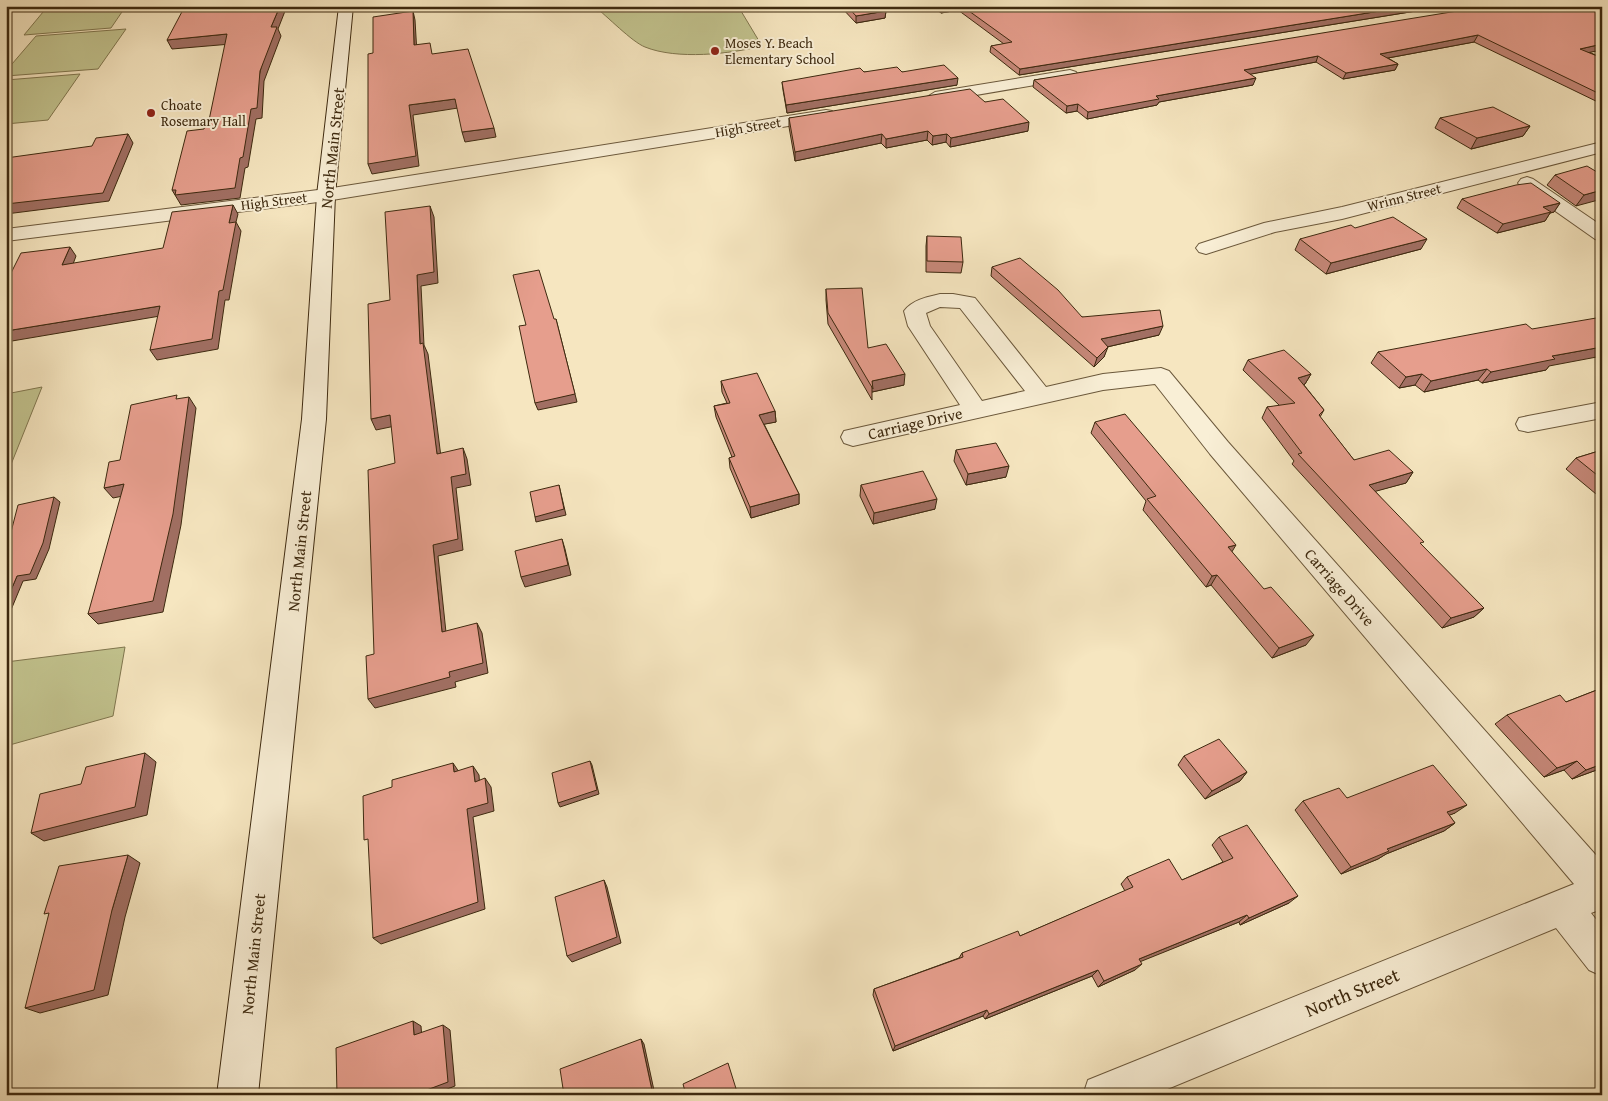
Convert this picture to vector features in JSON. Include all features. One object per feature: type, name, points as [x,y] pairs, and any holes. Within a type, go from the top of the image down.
[{"type":"street","name":"North Main Street","points":[[237,1095],[314,419],[326,195],[346,6]]},
{"type":"street","points":[[918,100],[1085,72]]},
{"type":"street","name":"High Street","points":[[6,235],[326,195],[840,112]]},
{"type":"street","name":"Wrinn Street","points":[[1206,248],[1271,227],[1342,212],[1602,146]]},
{"type":"street","points":[[1510,170],[1602,235]]},
{"type":"street","name":"Carriage Drive","points":[[976,410],[919,326],[915,311],[926,303],[951,299],[967,303],[1042,396]]},
{"type":"street","name":"Carriage Drive","points":[[853,437],[1103,382],[1161,376],[1226,455],[1602,890]]},
{"type":"street","points":[[1528,424],[1602,410]]},
{"type":"street","name":"North Street","points":[[1102,1095],[1602,890]]},
{"type":"street","points":[[1562,906],[1602,957]]},
{"type":"green space","points":[[48,6],[126,6],[111,28],[24,35]]},
{"type":"green space","points":[[594,6],[738,6],[762,46],[719,53],[688,55],[658,51],[645,47],[633,40]]},
{"type":"green space","points":[[126,29],[98,69],[6,76],[6,71],[36,36]]},
{"type":"green space","points":[[80,74],[48,120],[6,124],[6,80]]},
{"type":"green space","points":[[42,387],[6,477],[6,394]]},
{"type":"green space","points":[[125,647],[113,716],[6,746],[6,662]]},
{"type":"building","points":[[185,6],[280,6],[271,27],[277,27],[260,71],[257,108],[251,109],[243,157],[240,158],[235,188],[175,195],[176,190],[172,190],[187,131],[204,129],[208,125],[227,34],[167,40]]},
{"type":"building","points":[[847,6],[881,6],[886,11],[856,16]]},
{"type":"building","points":[[962,6],[1411,6],[1020,69],[991,46],[1012,42]]},
{"type":"building","points":[[1488,6],[1602,6],[1602,44],[1580,49],[1602,58],[1602,95],[1478,35],[1380,54],[1398,64],[1346,73],[1318,56],[1244,70],[1256,78],[1156,96],[1159,99],[1088,112],[1078,104],[1067,106],[1034,80]]},
{"type":"building","points":[[413,11],[414,45],[430,43],[432,54],[468,49],[494,128],[462,132],[455,99],[409,105],[416,156],[368,164],[368,54],[373,53],[373,17]]},
{"type":"building","points":[[944,65],[958,78],[786,105],[782,82],[860,68],[864,72],[897,67],[902,72]]},
{"type":"building","points":[[970,89],[985,102],[1003,99],[1029,122],[951,138],[947,134],[933,136],[928,131],[886,139],[882,134],[795,152],[789,118]]},
{"type":"building","points":[[1493,107],[1530,126],[1477,138],[1440,118]]},
{"type":"building","points":[[128,134],[103,193],[6,204],[6,158],[92,146],[96,138]]},
{"type":"building","points":[[1587,166],[1602,175],[1602,190],[1584,195],[1555,175]]},
{"type":"building","points":[[1531,183],[1560,203],[1543,207],[1551,212],[1503,224],[1462,199],[1516,185]]},
{"type":"building","points":[[233,205],[229,223],[236,222],[223,290],[219,291],[212,339],[150,350],[160,306],[6,331],[6,283],[21,253],[70,247],[62,265],[163,248],[172,212]]},
{"type":"building","points":[[430,206],[434,272],[417,275],[420,344],[423,343],[437,454],[463,448],[466,474],[451,477],[458,539],[433,545],[442,632],[477,623],[483,663],[449,672],[450,677],[368,699],[366,656],[374,654],[368,470],[395,463],[390,415],[371,419],[368,304],[390,300],[385,212]]},
{"type":"building","points":[[1393,217],[1427,239],[1331,263],[1300,239],[1351,225],[1355,228]]},
{"type":"building","points":[[927,236],[961,237],[963,262],[927,261]]},
{"type":"building","points":[[1020,258],[1058,290],[1082,317],[1160,310],[1163,326],[1101,339],[1108,347],[1097,358],[992,267]]},
{"type":"building","points":[[539,270],[554,319],[556,319],[575,394],[535,403],[519,326],[526,325],[513,275]]},
{"type":"building","points":[[862,288],[868,348],[886,344],[905,374],[872,381],[873,389],[828,313],[826,289]]},
{"type":"building","points":[[1602,317],[1602,347],[1552,356],[1555,359],[1491,372],[1487,369],[1431,381],[1422,374],[1406,377],[1378,352],[1526,324],[1532,329]]},
{"type":"building","points":[[1284,350],[1311,374],[1298,378],[1324,410],[1319,415],[1354,460],[1389,450],[1413,472],[1369,485],[1424,542],[1420,543],[1484,608],[1451,618],[1298,454],[1302,453],[1267,407],[1295,403],[1248,360]]},
{"type":"building","points":[[757,373],[775,411],[759,415],[799,494],[750,507],[729,458],[735,456],[714,406],[730,403],[721,381]]},
{"type":"building","points":[[177,395],[176,399],[189,397],[173,514],[153,601],[88,614],[124,484],[104,488],[109,462],[120,460],[131,405]]},
{"type":"building","points":[[1125,414],[1236,545],[1228,547],[1264,589],[1271,587],[1314,635],[1279,648],[1217,575],[1212,576],[1147,499],[1156,496],[1095,422]]},
{"type":"building","points":[[996,443],[1009,466],[968,474],[956,450]]},
{"type":"building","points":[[1602,450],[1602,479],[1576,458]]},
{"type":"building","points":[[923,471],[937,499],[874,513],[861,485]]},
{"type":"building","points":[[559,485],[564,509],[535,517],[530,492]]},
{"type":"building","points":[[54,497],[43,543],[30,574],[17,576],[6,602],[6,543],[18,505]]},
{"type":"building","points":[[562,539],[568,565],[521,577],[515,551]]},
{"type":"building","points":[[1602,688],[1602,764],[1586,770],[1577,761],[1557,768],[1507,715],[1560,695],[1566,702]]},
{"type":"building","points":[[1219,739],[1247,772],[1212,791],[1184,756]]},
{"type":"building","points":[[145,753],[135,807],[31,833],[40,794],[81,784],[86,767]]},
{"type":"building","points":[[590,761],[597,790],[558,803],[552,773]]},
{"type":"building","points":[[453,763],[454,772],[473,766],[475,782],[485,778],[488,803],[467,809],[478,902],[373,938],[368,839],[364,840],[363,796],[392,787],[392,780]]},
{"type":"building","points":[[1433,765],[1467,805],[1447,812],[1455,823],[1387,849],[1389,851],[1351,867],[1303,801],[1339,788],[1347,798]]},
{"type":"building","points":[[1247,825],[1298,896],[1249,918],[1247,915],[1139,959],[1142,964],[1104,981],[1098,970],[989,1014],[987,1010],[895,1046],[874,989],[963,957],[962,953],[1018,931],[1020,936],[1133,887],[1127,877],[1169,859],[1182,880],[1233,858],[1219,837]]},
{"type":"building","points":[[128,855],[112,910],[94,990],[25,1008],[49,913],[44,914],[59,866]]},
{"type":"building","points":[[604,880],[617,937],[567,956],[555,897]]},
{"type":"building","points":[[413,1021],[414,1035],[443,1025],[448,1082],[416,1095],[337,1095],[336,1048]]},
{"type":"building","points":[[641,1039],[653,1095],[564,1095],[560,1069]]},
{"type":"building","points":[[728,1063],[738,1095],[686,1095],[683,1084]]},
{"type":"place","name":"Moses Y. Beach Elementary School","points":[[715,51]]},
{"type":"place","name":"Choate Rosemary Hall","points":[[151,113]]}]
